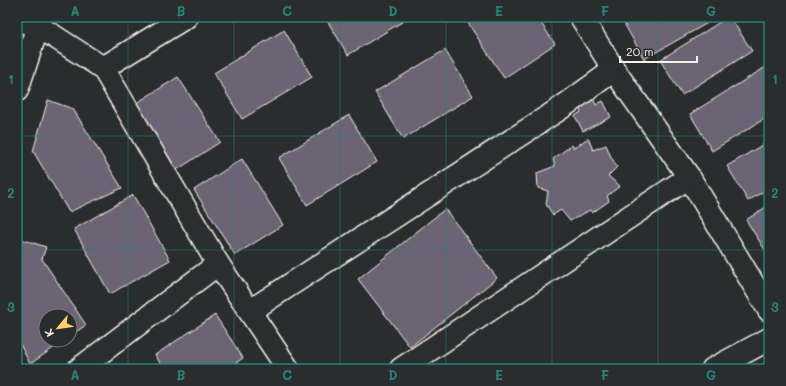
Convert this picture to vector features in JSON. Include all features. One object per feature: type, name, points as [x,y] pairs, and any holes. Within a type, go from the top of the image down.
[{"type":"street","points":[[103,68],[186,17]]},
{"type":"street","points":[[581,17],[614,70],[689,177],[769,310]]},
{"type":"street","points":[[17,20],[38,26],[103,68],[218,264],[288,369]]},
{"type":"street","points":[[17,90],[38,26]]},
{"type":"street","points":[[250,311],[561,108],[614,70]]},
{"type":"street","points":[[400,369],[689,177]]},
{"type":"street","points":[[79,369],[218,264]]},
{"type":"street","points":[[713,369],[769,339]]},
{"type":"building","points":[[325,17],[410,17],[348,55]]},
{"type":"building","points":[[464,17],[537,17],[555,44],[504,78]]},
{"type":"building","points":[[718,17],[644,59],[621,18]]},
{"type":"building","points":[[730,17],[752,51],[682,95],[660,60]]},
{"type":"building","points":[[284,30],[312,77],[242,119],[214,73]]},
{"type":"building","points":[[445,50],[473,96],[403,139],[375,92]]},
{"type":"building","points":[[769,65],[769,116],[712,151],[690,114]]},
{"type":"building","points":[[178,77],[220,142],[172,173],[130,107]]},
{"type":"building","points":[[590,92],[596,105],[603,101],[611,117],[583,131],[575,116],[581,112],[575,100]]},
{"type":"building","points":[[48,100],[73,109],[122,188],[69,212],[33,151]]},
{"type":"building","points":[[349,115],[377,162],[307,205],[279,158]]},
{"type":"building","points":[[588,138],[593,150],[606,145],[617,167],[608,176],[620,186],[607,196],[609,201],[592,213],[590,210],[570,221],[561,210],[553,215],[546,204],[548,191],[538,188],[537,173],[555,166],[553,159],[572,145],[574,148]]},
{"type":"building","points":[[769,141],[769,188],[748,201],[727,166]]},
{"type":"building","points":[[242,159],[283,225],[235,255],[194,190]]},
{"type":"building","points":[[133,195],[170,260],[110,294],[74,229]]},
{"type":"building","points":[[769,205],[769,256],[746,220]]},
{"type":"building","points":[[445,209],[497,278],[410,347],[358,279]]},
{"type":"building","points":[[21,239],[46,247],[42,259],[75,308],[38,308],[38,348],[53,348],[30,364],[17,338],[17,252]]},
{"type":"building","points":[[78,313],[86,325],[78,330]]},
{"type":"building","points":[[215,315],[243,358],[227,369],[164,369],[155,355]]}]
